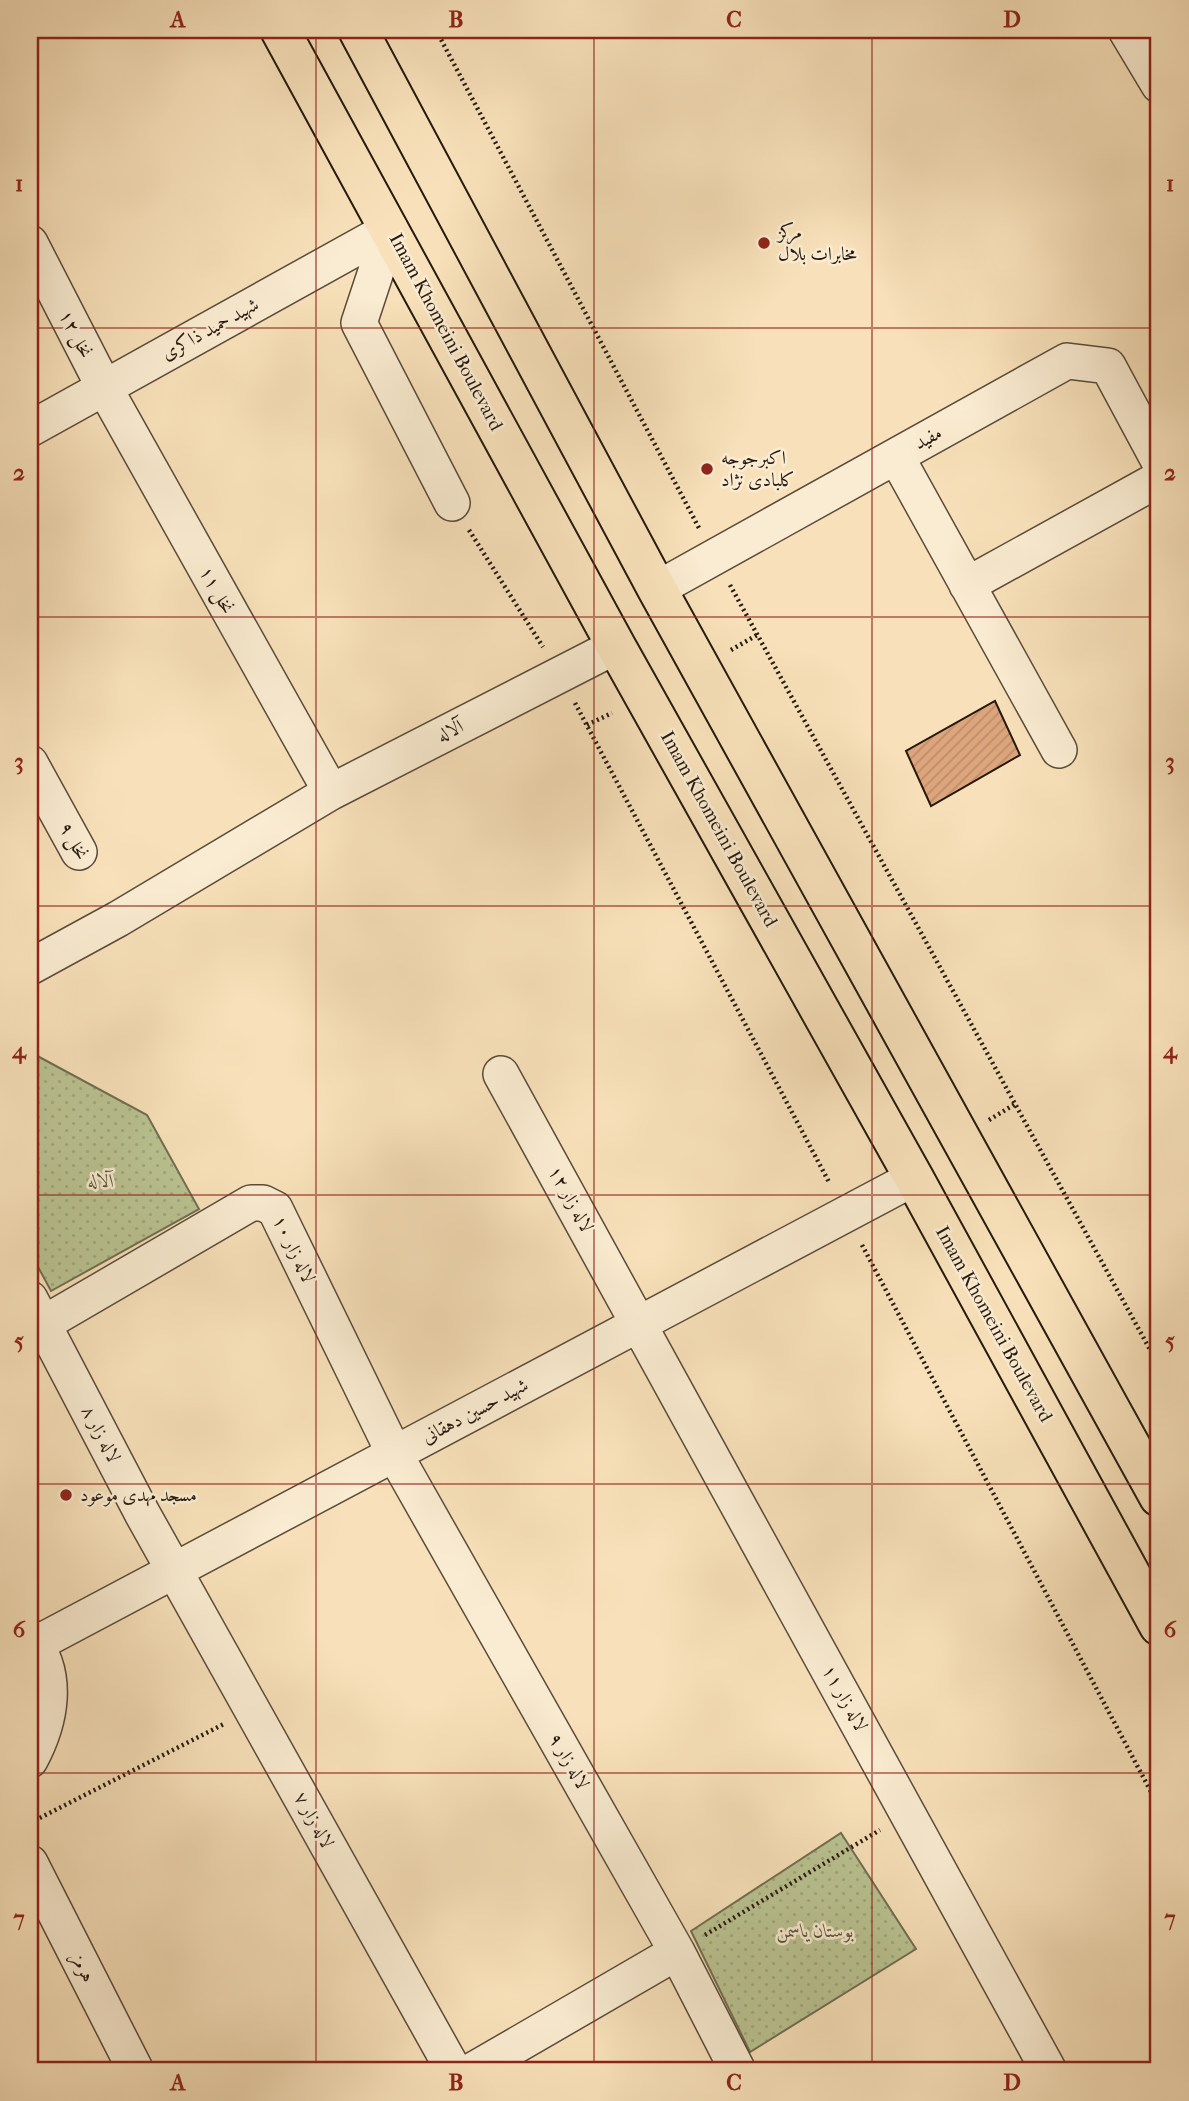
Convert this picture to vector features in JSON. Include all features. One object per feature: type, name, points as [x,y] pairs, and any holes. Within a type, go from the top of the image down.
[{"type":"main road","name":"Imam Khomeini Boulevard","points":[[280,30],[616,646],[914,1178],[1159,1626]]},
{"type":"main road","points":[[358,30],[657,589],[1159,1497]]},
{"type":"street","points":[[1126,30],[1159,85]]},
{"type":"street","name":"شهید حمید ذاکری","points":[[30,429],[390,229]]},
{"type":"street","points":[[390,229],[359,323],[452,503]]},
{"type":"street","name":"نخل ۱۲","points":[[30,243],[104,387]]},
{"type":"street","name":"مفید","points":[[657,589],[1067,360],[1108,366],[1159,461]]},
{"type":"street","name":"نخل ۱۱","points":[[104,387],[331,792]]},
{"type":"street","points":[[896,456],[1059,750]]},
{"type":"street","points":[[967,585],[1159,479]]},
{"type":"street","name":"آلاله","points":[[30,967],[118,919],[331,792],[616,646]]},
{"type":"street","name":"نخل ۹","points":[[30,763],[79,852]]},
{"type":"street","name":"لاله زار ۱۲","points":[[501,1074],[640,1324]]},
{"type":"street","name":"شهید حسین دهقانی","points":[[30,1760],[44,1734],[50,1699],[45,1660],[33,1640],[174,1569],[914,1178]]},
{"type":"street","name":"لاله زار ۱۰","points":[[36,1311],[251,1203],[263,1203],[275,1209],[394,1453]]},
{"type":"street","name":"لاله زار ۸","points":[[36,1311],[174,1569]]},
{"type":"street","name":"لاله زار ۱۱","points":[[640,1324],[1049,2071]]},
{"type":"street","name":"لاله زار ۹","points":[[394,1453],[677,1952],[737,2071]]},
{"type":"street","name":"لاله زار ۷","points":[[174,1569],[454,2071]]},
{"type":"street","name":"هرمز","points":[[30,1863],[136,2071]]},
{"type":"street","points":[[472,2071],[677,1952]]},
{"type":"path","points":[[436,30],[715,558],[1159,1366]]},
{"type":"path","points":[[452,503],[560,675],[1159,1807]]},
{"type":"path","points":[[30,1822],[253,1709]]},
{"type":"path","points":[[677,1952],[908,1814]]},
{"type":"green space","name":"آلاله","points":[[30,1052],[147,1115],[199,1209],[51,1291],[30,1252]]},
{"type":"green space","name":"بوستان یاسمن","points":[[841,1833],[916,1949],[750,2052],[691,1931]]},
{"type":"building","points":[[995,701],[1020,755],[931,806],[906,751]]},
{"type":"place","name":"مرکز مخابرات بلال","points":[[764,243]]},
{"type":"place","name":"اکبرجوجه کلبادی نژاد","points":[[707,469]]},
{"type":"place","name":"مسجد مهدی موعود","points":[[66,1495]]}]
